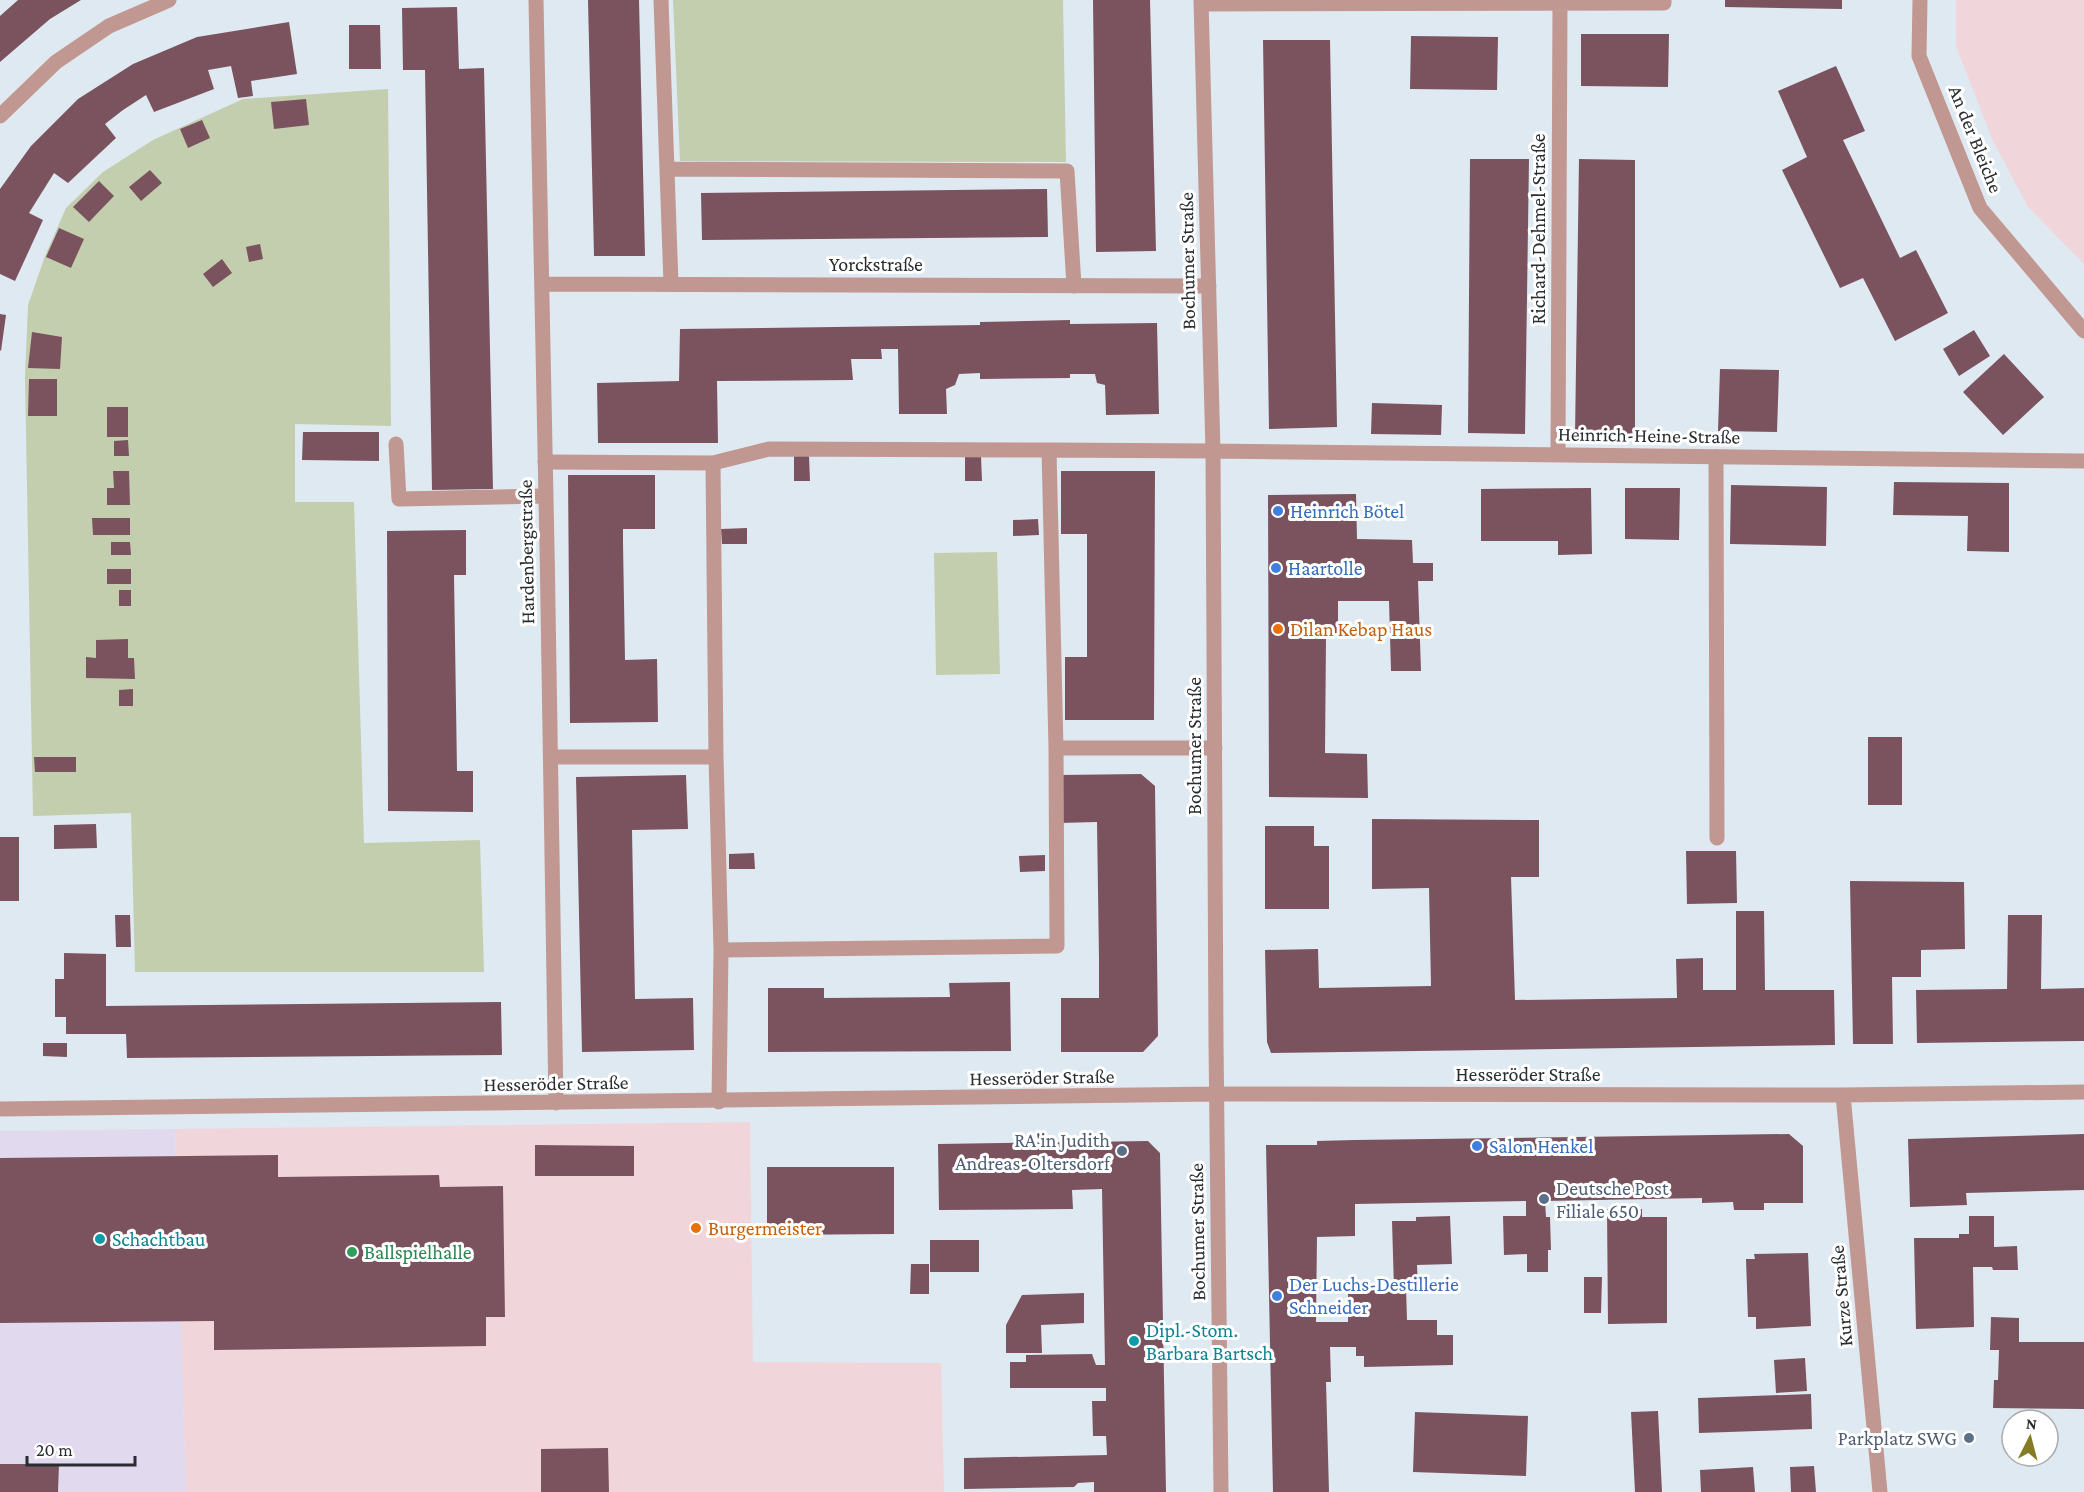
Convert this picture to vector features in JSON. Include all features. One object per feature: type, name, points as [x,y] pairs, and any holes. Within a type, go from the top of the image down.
[{"type":"street","points":[[0,116],[56,62],[109,26],[169,0]]},
{"type":"street","name":"Hardenbergstraße","points":[[536,0],[544,284],[545,496],[556,1103]]},
{"type":"street","points":[[661,0],[671,284]]},
{"type":"street","points":[[1201,2],[1560,4],[1664,3],[1664,0]]},
{"type":"street","name":"An der Bleiche","points":[[1920,0],[1919,56],[1980,208],[2084,331]]},
{"type":"street","name":"Bochumer Straße","points":[[1201,2],[1213,452],[1221,1492]]},
{"type":"street","name":"Richard-Dehmel-Straße","points":[[1558,455],[1560,4]]},
{"type":"street","points":[[667,169],[1067,171],[1074,286]]},
{"type":"street","name":"Yorckstraße","points":[[544,284],[1209,286]]},
{"type":"street","points":[[396,444],[399,499],[545,496]]},
{"type":"street","name":"Heinrich-Heine-Straße","points":[[545,462],[713,463],[770,449],[2084,461]]},
{"type":"street","points":[[721,950],[1057,946],[1056,748],[1049,450]]},
{"type":"street","points":[[1716,457],[1718,838]]},
{"type":"street","points":[[713,463],[716,757],[721,950],[719,1102]]},
{"type":"street","points":[[1056,748],[1215,748]]},
{"type":"street","points":[[550,757],[716,757]]},
{"type":"street","name":"Hesseröder Straße","points":[[0,1109],[719,1102],[1217,1094],[1843,1095],[2084,1092]]},
{"type":"street","name":"Kurze Straße","points":[[1843,1095],[1880,1492]]},
{"type":"shaded area","points":[[1956,0],[2084,0],[2084,264],[2028,207],[1993,141],[1956,46]]},
{"type":"shaded area","points":[[750,1122],[753,1362],[941,1363],[944,1492],[186,1492],[175,1129]]},
{"type":"shaded area","points":[[175,1129],[186,1492],[0,1492],[0,1131]]},
{"type":"green space","points":[[673,0],[1063,0],[1066,162],[680,161]]},
{"type":"green space","points":[[388,89],[391,426],[295,424],[295,502],[354,502],[364,843],[480,840],[484,972],[135,972],[131,813],[33,816],[25,377],[28,305],[45,256],[66,208],[103,172],[153,140],[243,99]]},
{"type":"green space","points":[[997,552],[1000,674],[936,675],[934,553]]},
{"type":"building","points":[[18,0],[81,0],[50,19],[0,62],[0,16]]},
{"type":"building","points":[[588,0],[639,0],[645,256],[594,256]]},
{"type":"building","points":[[1093,0],[1150,0],[1156,251],[1096,252]]},
{"type":"building","points":[[1725,0],[1842,0],[1842,9],[1725,7]]},
{"type":"building","points":[[457,7],[459,69],[484,68],[493,489],[432,490],[425,70],[403,70],[402,8]]},
{"type":"building","points":[[289,22],[297,74],[251,81],[253,96],[238,98],[231,66],[208,70],[214,89],[154,112],[146,95],[123,110],[105,124],[116,138],[68,183],[54,173],[29,213],[43,220],[15,281],[0,274],[0,189],[31,146],[78,99],[133,64],[197,37]]},
{"type":"building","points":[[349,25],[380,25],[381,69],[349,69]]},
{"type":"building","points":[[1581,34],[1669,34],[1668,87],[1581,86]]},
{"type":"building","points":[[1411,36],[1498,37],[1497,90],[1410,89]]},
{"type":"building","points":[[1263,40],[1330,40],[1337,427],[1269,429]]},
{"type":"building","points":[[1836,66],[1865,131],[1843,140],[1900,258],[1916,250],[1948,313],[1895,341],[1863,278],[1840,288],[1782,170],[1807,157],[1778,91]]},
{"type":"building","points":[[306,99],[309,125],[274,129],[271,102]]},
{"type":"building","points":[[202,120],[210,138],[188,148],[180,129]]},
{"type":"building","points":[[1470,159],[1529,159],[1525,434],[1468,433]]},
{"type":"building","points":[[1579,159],[1635,160],[1635,437],[1575,436]]},
{"type":"building","points":[[150,170],[162,183],[141,201],[129,187]]},
{"type":"building","points":[[99,181],[114,196],[89,222],[73,207]]},
{"type":"building","points":[[1047,189],[1048,237],[702,240],[701,193]]},
{"type":"building","points":[[59,228],[84,239],[71,268],[46,257]]},
{"type":"building","points":[[260,244],[263,259],[249,262],[246,247]]},
{"type":"building","points":[[222,259],[232,273],[213,287],[203,274]]},
{"type":"building","points":[[0,314],[6,315],[1,351],[0,350]]},
{"type":"building","points":[[1070,320],[1070,324],[1157,323],[1159,414],[1106,415],[1105,385],[1097,383],[1095,374],[1070,374],[1070,378],[980,379],[980,373],[959,374],[955,385],[946,389],[947,414],[899,414],[898,349],[881,349],[882,359],[851,359],[853,380],[717,381],[718,443],[598,443],[597,383],[679,381],[680,329],[980,325],[980,322]]},
{"type":"building","points":[[1974,330],[1990,356],[1959,376],[1943,349]]},
{"type":"building","points":[[32,332],[62,337],[60,369],[28,368]]},
{"type":"building","points":[[2004,354],[2044,397],[2003,435],[1963,392]]},
{"type":"building","points":[[1720,369],[1779,370],[1777,432],[1718,431]]},
{"type":"building","points":[[29,379],[57,379],[57,416],[28,416]]},
{"type":"building","points":[[1372,403],[1442,405],[1441,435],[1371,434]]},
{"type":"building","points":[[107,407],[128,407],[128,437],[107,437]]},
{"type":"building","points":[[303,432],[379,432],[379,461],[302,460]]},
{"type":"building","points":[[128,440],[129,456],[114,456],[114,441]]},
{"type":"building","points":[[965,455],[981,456],[982,481],[965,481]]},
{"type":"building","points":[[794,456],[809,456],[810,481],[794,481]]},
{"type":"building","points":[[113,471],[129,471],[130,505],[107,505],[107,488],[114,488]]},
{"type":"building","points":[[1061,471],[1155,471],[1154,720],[1065,720],[1065,657],[1087,657],[1087,534],[1061,534]]},
{"type":"building","points":[[568,475],[655,475],[655,529],[623,529],[623,543],[625,660],[657,659],[658,722],[570,723]]},
{"type":"building","points":[[1894,482],[2009,483],[2009,552],[1967,551],[1968,516],[1893,515]]},
{"type":"building","points":[[1731,485],[1827,487],[1826,546],[1730,544]]},
{"type":"building","points":[[1591,488],[1592,554],[1558,555],[1558,541],[1481,541],[1481,489]]},
{"type":"building","points":[[1625,488],[1680,488],[1679,540],[1625,539]]},
{"type":"building","points":[[1356,494],[1357,539],[1412,540],[1413,563],[1433,563],[1433,581],[1418,581],[1421,671],[1391,671],[1389,601],[1338,601],[1338,638],[1326,638],[1325,753],[1367,754],[1368,798],[1269,797],[1268,495]]},
{"type":"building","points":[[92,518],[130,518],[130,535],[93,535]]},
{"type":"building","points":[[1038,519],[1039,535],[1013,536],[1013,520]]},
{"type":"building","points":[[747,528],[747,544],[722,544],[721,529]]},
{"type":"building","points":[[466,530],[466,575],[454,575],[457,771],[473,771],[473,812],[388,811],[387,531]]},
{"type":"building","points":[[111,542],[130,542],[131,555],[111,555]]},
{"type":"building","points":[[107,569],[131,569],[131,584],[107,584]]},
{"type":"building","points":[[119,590],[131,590],[131,606],[119,606]]},
{"type":"building","points":[[128,639],[128,658],[134,658],[135,679],[86,678],[86,657],[96,658],[96,640]]},
{"type":"building","points":[[133,689],[133,706],[119,706],[119,690]]},
{"type":"building","points":[[1868,737],[1902,737],[1902,805],[1868,805]]},
{"type":"building","points":[[34,757],[76,757],[76,772],[35,772]]},
{"type":"building","points":[[1141,774],[1155,786],[1158,1036],[1143,1052],[1061,1052],[1061,998],[1099,998],[1099,959],[1097,822],[1059,823],[1059,775]]},
{"type":"building","points":[[686,775],[688,829],[632,830],[635,999],[693,998],[694,1050],[582,1052],[576,777]]},
{"type":"building","points":[[1372,819],[1539,820],[1539,877],[1511,877],[1515,1000],[1677,998],[1676,959],[1703,958],[1703,990],[1736,990],[1736,911],[1764,911],[1765,990],[1834,990],[1835,1045],[1271,1053],[1267,1042],[1265,950],[1318,949],[1319,988],[1431,986],[1429,888],[1372,889]]},
{"type":"building","points":[[96,824],[97,848],[54,849],[54,825]]},
{"type":"building","points":[[1265,826],[1314,826],[1314,846],[1329,846],[1329,909],[1265,909]]},
{"type":"building","points":[[0,837],[19,837],[19,901],[0,901]]},
{"type":"building","points":[[1686,851],[1736,851],[1737,903],[1687,904]]},
{"type":"building","points":[[754,853],[755,869],[729,869],[729,854]]},
{"type":"building","points":[[1045,855],[1045,871],[1020,872],[1019,856]]},
{"type":"building","points":[[1850,881],[1964,882],[1965,949],[1921,950],[1921,977],[1892,977],[1893,1044],[1853,1044]]},
{"type":"building","points":[[115,915],[130,915],[131,947],[116,947]]},
{"type":"building","points":[[2008,915],[2042,915],[2041,989],[2084,988],[2084,1041],[1917,1043],[1916,990],[2007,989]]},
{"type":"building","points":[[64,953],[106,954],[106,1006],[501,1002],[502,1055],[127,1058],[126,1034],[66,1034],[66,1017],[55,1017],[55,979],[64,979]]},
{"type":"building","points":[[1010,982],[1011,1051],[768,1052],[768,988],[824,988],[824,998],[950,997],[949,983]]},
{"type":"building","points":[[43,1043],[67,1043],[67,1057],[43,1056]]},
{"type":"building","points":[[1789,1134],[1803,1146],[1803,1203],[1764,1203],[1764,1210],[1734,1210],[1733,1202],[1702,1203],[1702,1198],[1545,1201],[1546,1217],[1550,1217],[1551,1250],[1548,1250],[1548,1272],[1527,1272],[1527,1254],[1504,1255],[1503,1216],[1526,1216],[1526,1201],[1355,1204],[1355,1236],[1317,1237],[1316,1322],[1348,1322],[1348,1290],[1394,1289],[1392,1221],[1416,1221],[1416,1217],[1450,1216],[1452,1264],[1417,1265],[1418,1288],[1406,1288],[1407,1320],[1437,1320],[1437,1335],[1453,1335],[1453,1365],[1364,1367],[1364,1356],[1356,1356],[1356,1347],[1330,1347],[1331,1382],[1326,1382],[1329,1492],[1273,1492],[1266,1145],[1317,1145],[1317,1141],[1354,1140]]},
{"type":"building","points":[[2084,1134],[2084,1190],[1966,1193],[1967,1205],[1910,1207],[1908,1139]]},
{"type":"building","points":[[1148,1141],[1160,1153],[1166,1492],[1094,1492],[1094,1482],[1078,1483],[1074,1487],[964,1489],[964,1458],[1107,1455],[1106,1436],[1093,1436],[1092,1401],[1106,1401],[1106,1388],[1010,1388],[1010,1362],[1026,1362],[1026,1355],[1092,1354],[1096,1365],[1105,1365],[1102,1189],[1072,1190],[1073,1209],[939,1210],[938,1144]]},
{"type":"building","points":[[535,1145],[634,1146],[634,1176],[535,1176]]},
{"type":"building","name":"Ballspielhalle","points":[[278,1155],[278,1177],[439,1175],[440,1187],[503,1186],[505,1317],[486,1317],[486,1346],[214,1350],[214,1321],[0,1323],[0,1158]]},
{"type":"building","points":[[767,1167],[894,1167],[894,1234],[767,1235]]},
{"type":"building","points":[[1607,1209],[1642,1209],[1642,1217],[1667,1217],[1667,1323],[1608,1324]]},
{"type":"building","points":[[1969,1216],[1994,1216],[1994,1247],[2017,1246],[2018,1270],[1973,1267],[1974,1327],[1916,1329],[1914,1238],[1959,1238],[1959,1234],[1969,1234]]},
{"type":"building","points":[[930,1240],[979,1240],[979,1272],[930,1272]]},
{"type":"building","points":[[1808,1253],[1811,1326],[1756,1329],[1756,1317],[1748,1317],[1746,1259],[1755,1259],[1754,1254]]},
{"type":"building","points":[[911,1264],[929,1264],[929,1294],[910,1294]]},
{"type":"building","points":[[1584,1277],[1602,1277],[1601,1313],[1584,1313]]},
{"type":"building","points":[[1084,1293],[1084,1323],[1041,1325],[1042,1353],[1006,1353],[1006,1325],[1022,1295]]},
{"type":"building","points":[[1991,1317],[2019,1318],[2019,1342],[2084,1342],[2084,1409],[1993,1408],[1994,1380],[1998,1380],[1999,1350],[1990,1350]]},
{"type":"building","points":[[1805,1358],[1807,1391],[1776,1393],[1774,1360]]},
{"type":"building","points":[[1811,1394],[1812,1429],[1699,1433],[1698,1398]]},
{"type":"building","points":[[1658,1411],[1662,1492],[1635,1492],[1631,1412]]},
{"type":"building","points":[[1415,1412],[1528,1416],[1526,1476],[1413,1472]]},
{"type":"building","points":[[608,1448],[609,1492],[541,1492],[541,1449]]},
{"type":"building","points":[[0,1464],[59,1464],[58,1492],[0,1492]]},
{"type":"building","points":[[1814,1466],[1816,1492],[1791,1492],[1790,1467]]},
{"type":"building","points":[[1753,1467],[1755,1492],[1701,1492],[1700,1470]]},
{"type":"place","name":"Heinrich Bötel","points":[[1278,511]]},
{"type":"place","name":"Haartolle","points":[[1276,568]]},
{"type":"place","name":"Dilan Kebap Haus","points":[[1278,629]]},
{"type":"place","name":"Salon Henkel","points":[[1477,1146]]},
{"type":"place","name":"RA'in Judith Andreas-Oltersdorf","points":[[1122,1151]]},
{"type":"place","name":"Deutsche Post Filiale 650","points":[[1544,1199]]},
{"type":"place","name":"Burgermeister","points":[[696,1228]]},
{"type":"place","name":"Schachtbau","points":[[100,1239]]},
{"type":"place","name":"Ballspielhalle","points":[[352,1252]]},
{"type":"place","name":"Der Luchs-Destillerie Schneider","points":[[1277,1296]]},
{"type":"place","name":"Dipl.-Stom. Barbara Bartsch","points":[[1134,1341]]},
{"type":"place","name":"Parkplatz SWG","points":[[1969,1438]]}]
